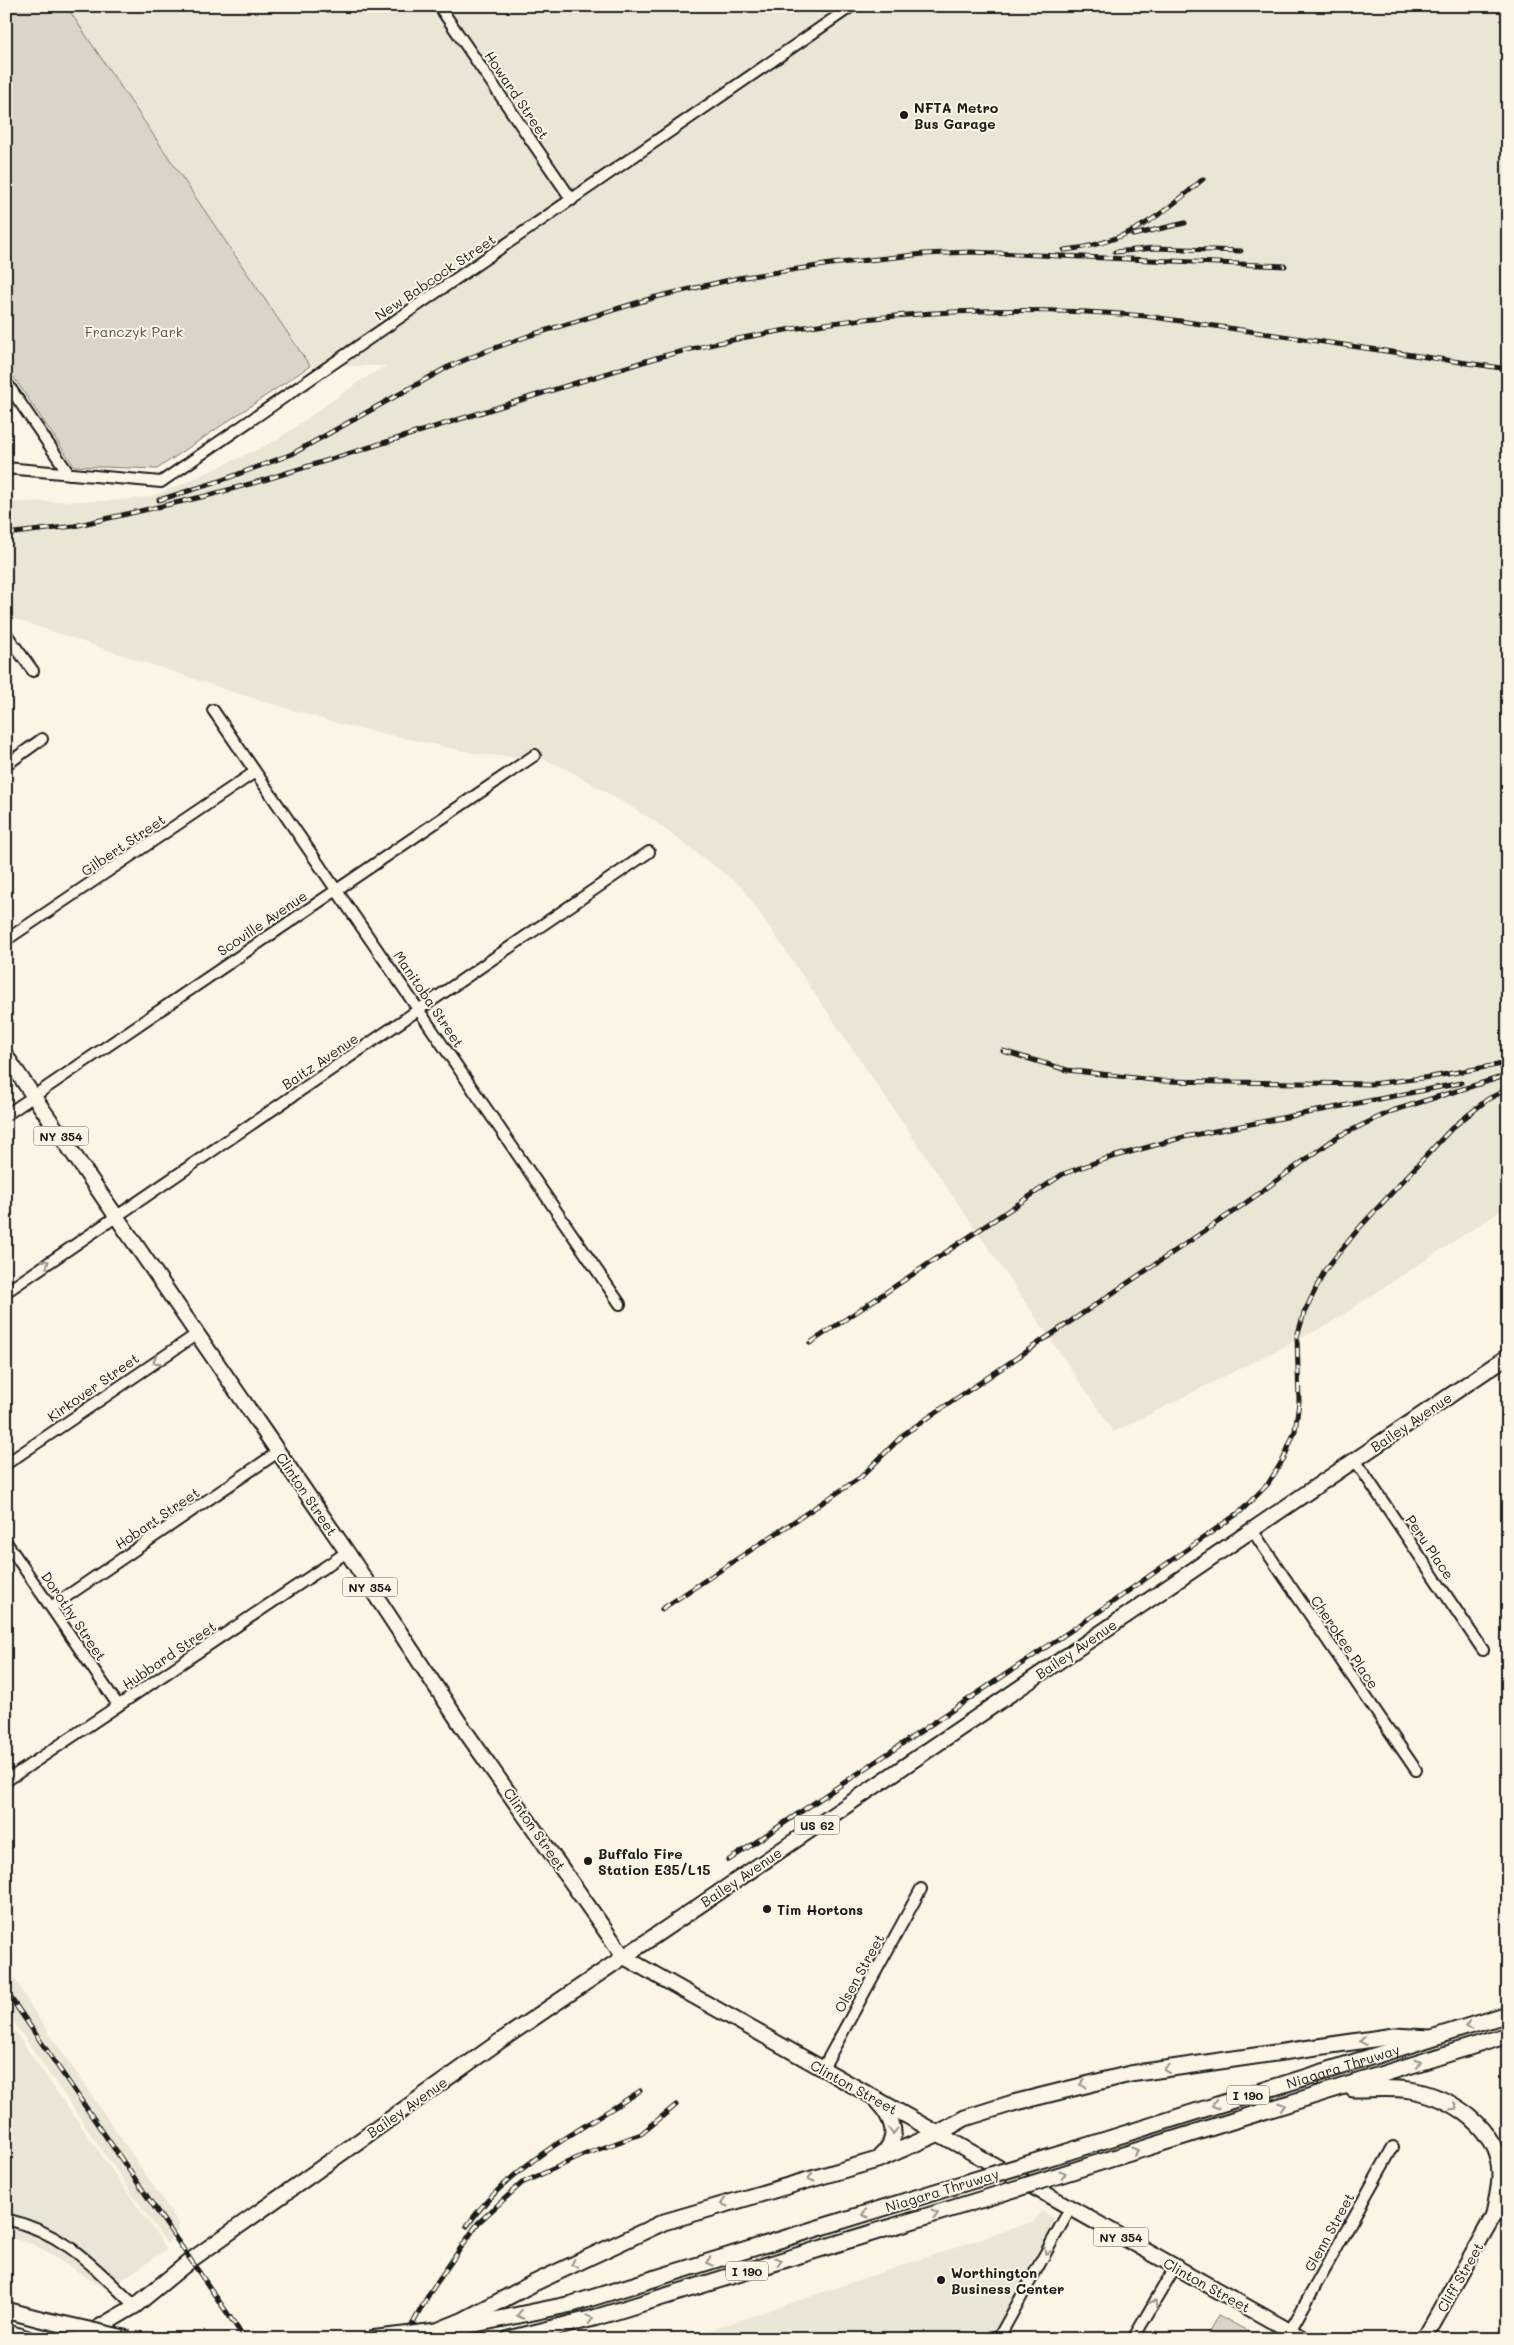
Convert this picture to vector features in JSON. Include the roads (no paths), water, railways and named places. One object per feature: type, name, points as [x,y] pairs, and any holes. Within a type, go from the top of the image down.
[{"type":"highway","name":"Niagara Thruway","points":[[370,2339],[437,2331],[495,2321],[572,2304],[1508,2014]]},
{"type":"highway","name":"Niagara Thruway","points":[[509,2339],[594,2318],[1339,2089],[1508,2035]]},
{"type":"highway","points":[[437,2331],[612,2245],[664,2222],[876,2160],[939,2133],[965,2118],[1012,2103],[1130,2074],[1394,2036],[1429,2038]]},
{"type":"highway","points":[[1339,2089],[1408,2090],[1424,2093],[1457,2108],[1469,2117],[1485,2132],[1498,2162],[1500,2174],[1494,2215]]},
{"type":"highway","points":[[876,2160],[887,2151],[893,2139],[893,2123],[877,2101]]},
{"type":"highway","points":[[1494,2215],[1508,2196]]},
{"type":"highway","points":[[6,2310],[129,2339]]},
{"type":"highway","points":[[6,2332],[28,2339]]},
{"type":"main road","name":"Clinton Street","points":[[6,1056],[278,1452],[464,1728],[624,1957],[877,2101],[939,2133],[1070,2209],[1304,2339]]},
{"type":"main road","name":"Bailey Avenue","points":[[80,2339],[135,2306],[206,2249],[500,2041],[1508,1356]]},
{"type":"main road","name":"Cliff Street","points":[[1424,2339],[1494,2215]]},
{"type":"street","name":"Howard Street","points":[[439,6],[572,200]]},
{"type":"street","name":"New Babcock Street","points":[[6,468],[161,482],[828,25],[850,7]]},
{"type":"street","points":[[6,382],[69,474]]},
{"type":"street","points":[[6,634],[33,671]]},
{"type":"street","name":"Manitoba Street","points":[[214,710],[620,1304]]},
{"type":"street","points":[[6,764],[42,739]]},
{"type":"street","name":"Scoville Avenue","points":[[6,1116],[535,754]]},
{"type":"street","name":"Gilbert Street","points":[[6,940],[255,772]]},
{"type":"street","name":"Baitz Avenue","points":[[6,1292],[649,852]]},
{"type":"street","name":"Kirkover Street","points":[[6,1464],[196,1334]]},
{"type":"street","name":"Hobart Street","points":[[51,1606],[278,1452]]},
{"type":"street","name":"Peru Place","points":[[1355,1460],[1483,1650]]},
{"type":"street","name":"Cherokee Place","points":[[1252,1530],[1416,1770]]},
{"type":"street","name":"Dorothy Street","points":[[6,1542],[118,1705]]},
{"type":"street","name":"Hubbard Street","points":[[6,1781],[346,1552]]},
{"type":"street","name":"Olsen Street","points":[[822,2070],[921,1889]]},
{"type":"street","name":"Glenn Street","points":[[1290,2331],[1393,2147]]},
{"type":"street","points":[[998,2339],[1070,2209]]},
{"type":"street","points":[[6,2219],[28,2224],[56,2237],[83,2255],[135,2306]]},
{"type":"street","points":[[1133,2339],[1175,2267]]},
{"type":"railway","points":[[1064,250],[1105,242],[1140,227],[1171,206],[1203,179]]},
{"type":"railway","points":[[1133,235],[1185,223]]},
{"type":"railway","points":[[1115,252],[1154,248],[1241,251]]},
{"type":"railway","points":[[159,500],[217,482],[292,454],[448,367],[489,350],[531,335],[656,297],[738,278],[831,264],[924,254],[971,252],[1285,266]]},
{"type":"railway","points":[[6,534],[74,526],[206,496],[264,480],[659,357],[780,331],[840,322],[961,312],[1083,312],[1146,316],[1508,369]]},
{"type":"railway","points":[[1003,1051],[1067,1070],[1161,1081],[1371,1084],[1431,1077],[1508,1063]]},
{"type":"railway","points":[[662,1609],[861,1477],[904,1434],[1240,1207],[1337,1137],[1392,1111],[1508,1075]]},
{"type":"railway","points":[[810,1343],[1063,1174],[1102,1160],[1184,1137],[1461,1083]]},
{"type":"railway","points":[[729,1860],[1097,1613],[1240,1512],[1268,1484],[1284,1458],[1295,1431],[1299,1402],[1297,1337],[1304,1313],[1325,1270],[1360,1227],[1452,1128],[1488,1099],[1508,1089]]},
{"type":"railway","points":[[6,1991],[245,2339]]},
{"type":"railway","points":[[467,2226],[483,2205],[524,2168],[570,2135],[640,2091]]},
{"type":"railway","points":[[407,2339],[411,2327],[429,2294],[478,2223],[522,2183],[586,2154],[641,2134],[676,2105]]},
{"type":"place","name":"NFTA Metro Bus Garage","points":[[904,115]]},
{"type":"place","name":"Buffalo Fire Station E35/L15","points":[[588,1861]]},
{"type":"place","name":"Tim Hortons","points":[[767,1909]]},
{"type":"place","name":"Worthington Business Center","points":[[941,2280]]},
{"type":"park label","name":"Franczyk Park","points":[[134,331]]}]
